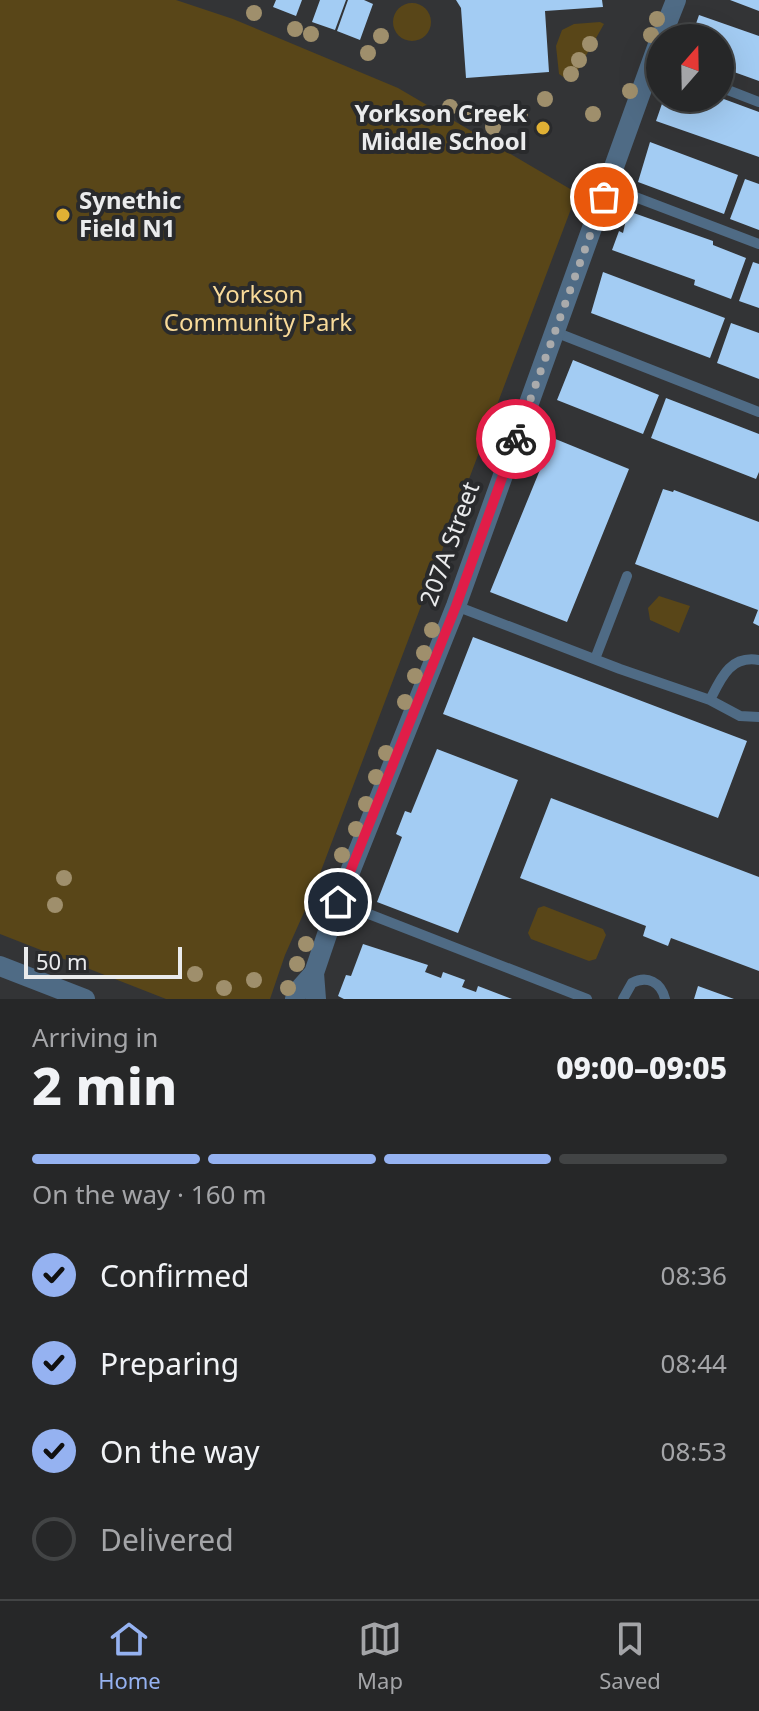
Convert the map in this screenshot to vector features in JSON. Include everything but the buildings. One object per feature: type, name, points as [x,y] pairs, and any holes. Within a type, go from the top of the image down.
[{"type":"street","name":"207A Street","points":[[666,24],[676,0]]},
{"type":"street","name":"207A Street","points":[[295,999],[314,973],[338,902],[456,606],[604,197],[646,90]]},
{"type":"street","points":[[0,966],[85,999]]},
{"type":"street","name":"207A Street","points":[[314,973],[316,999]]},
{"type":"lane","points":[[734,92],[759,102]]},
{"type":"lane","points":[[604,197],[630,195],[759,244]]},
{"type":"lane","points":[[555,332],[759,412]]},
{"type":"lane","points":[[595,659],[627,576]]},
{"type":"lane","points":[[456,606],[710,700],[740,716],[759,717]]},
{"type":"lane","points":[[710,700],[729,667],[746,658],[759,660]]},
{"type":"lane","points":[[338,902],[587,999]]},
{"type":"lane","points":[[623,999],[632,983],[644,979],[656,984],[665,999]]},
{"type":"green space","name":"Yorkson Community Park","points":[[0,0],[176,0],[233,19],[398,88],[577,193],[270,999],[166,999],[0,934]]},
{"type":"green space","points":[[412,3],[425,9],[431,22],[425,35],[412,41],[399,35],[393,22],[399,9]]},
{"type":"green space","points":[[574,24],[604,24],[571,82],[559,74],[556,46],[562,30]]},
{"type":"green space","points":[[659,596],[690,606],[679,633],[650,620],[648,608]]},
{"type":"green space","points":[[544,906],[603,929],[606,935],[596,959],[589,961],[531,939],[528,933],[538,908]]},
{"type":"way so far","points":[[516,439],[604,197]]},
{"type":"place","name":"Yorkson Creek Middle School","points":[[543,128]]},
{"type":"place","name":"Synethic Field N1","points":[[63,215]]},
{"type":"route","points":[[338,902],[456,606],[516,439]]}]
